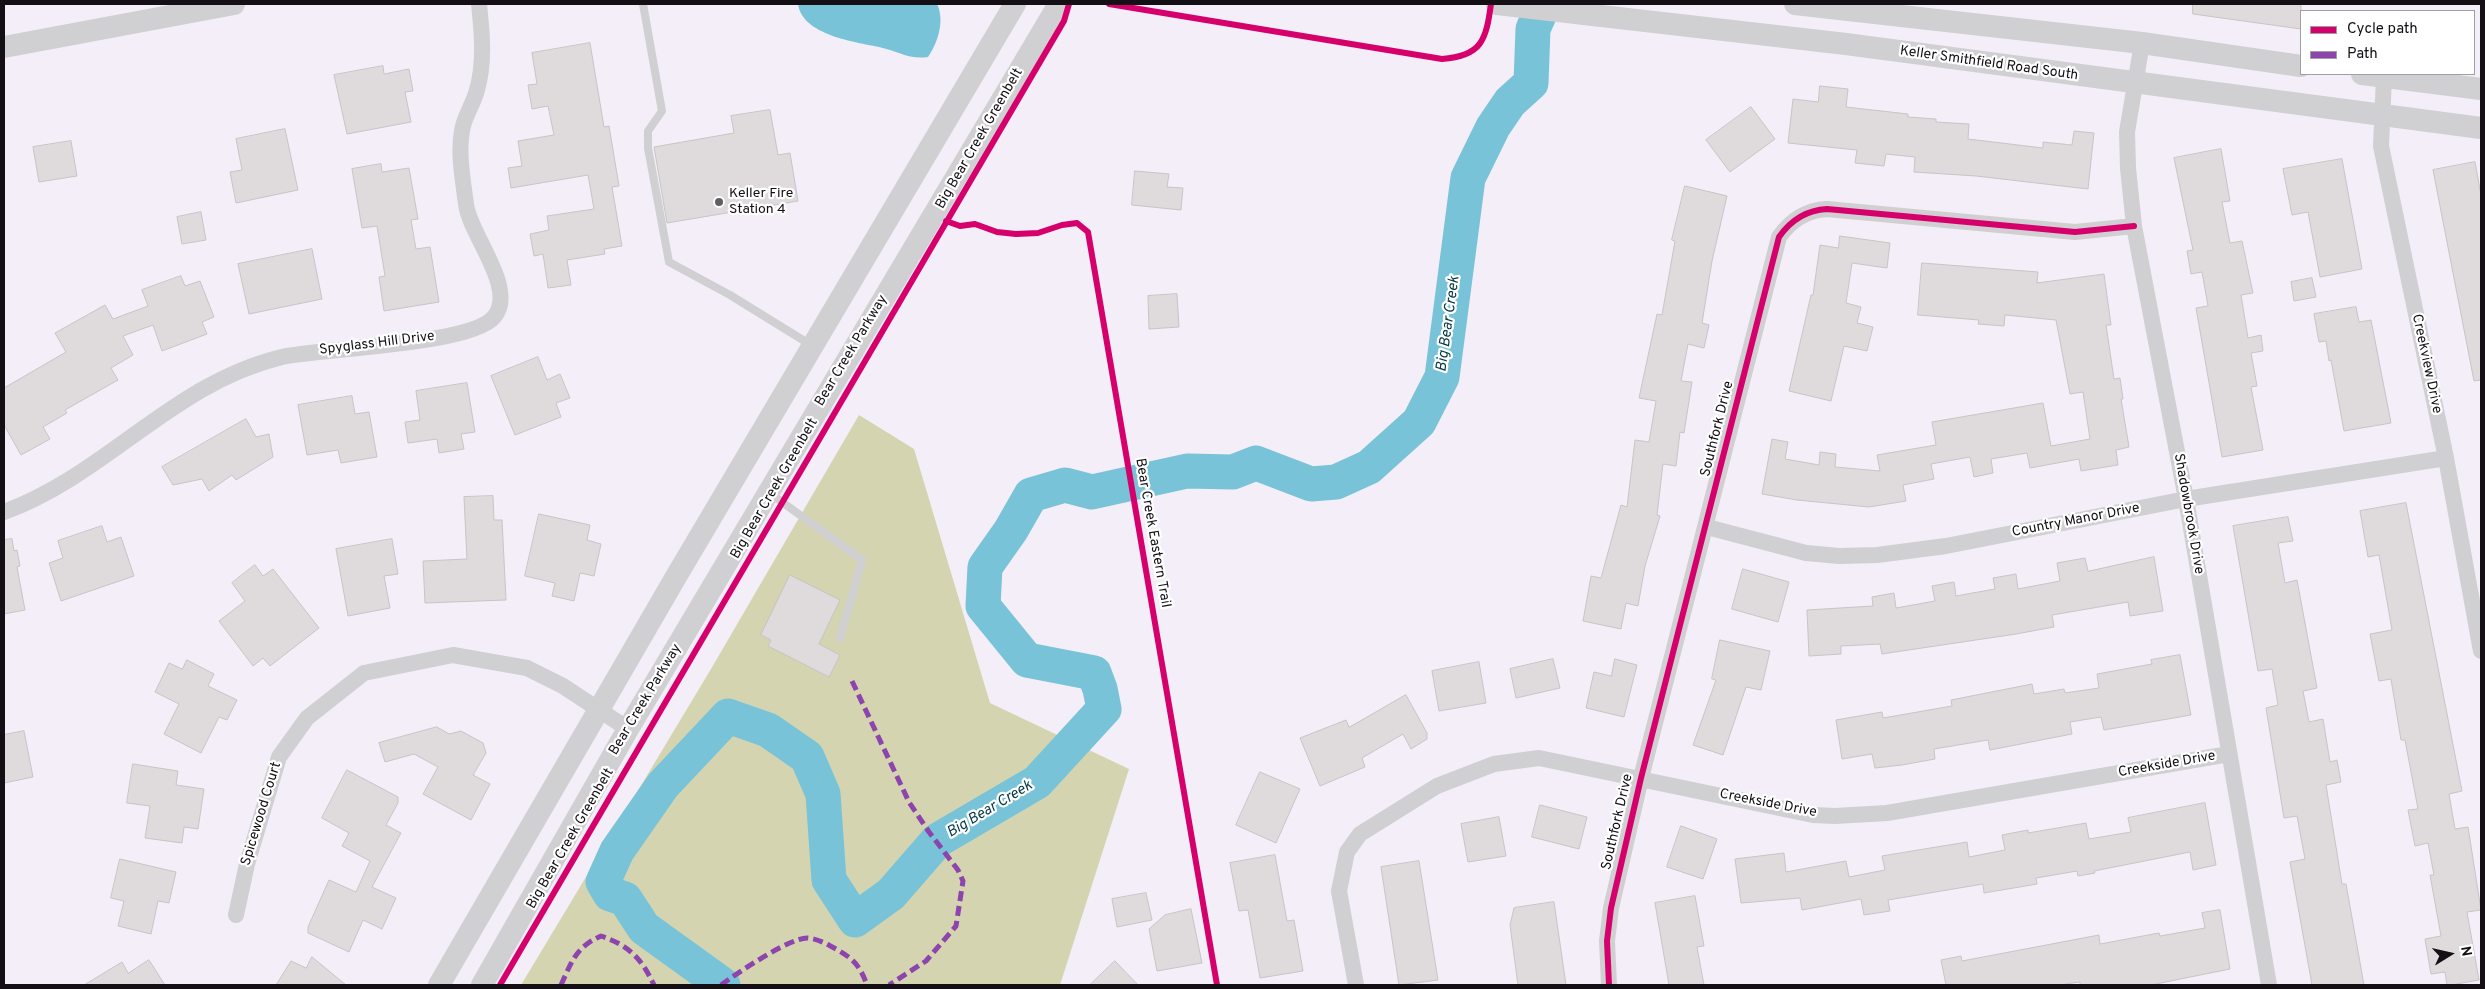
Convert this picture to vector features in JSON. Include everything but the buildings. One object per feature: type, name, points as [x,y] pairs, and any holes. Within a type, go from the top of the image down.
[{"type":"main road","points":[[4,47],[234,4]]},
{"type":"main road","points":[[439,985],[812,345],[1015,4]]},
{"type":"main road","name":"Bear Creek Parkway","points":[[482,985],[628,729],[1059,4]]},
{"type":"main road","name":"Keller Smithfield Road South","points":[[1496,4],[1846,44],[2481,128]]},
{"type":"main road","points":[[1795,4],[1889,9],[2300,66]]},
{"type":"main road","points":[[1846,44],[1851,7]]},
{"type":"main road","points":[[1884,49],[1889,9]]},
{"type":"main road","points":[[2373,75],[2481,89]]},
{"type":"main road","points":[[915,173],[948,191]]},
{"type":"main road","points":[[812,345],[845,363]]},
{"type":"main road","points":[[737,473],[769,493]]},
{"type":"street","name":"Spyglass Hill Drive","points":[[4,512],[34,501],[66,483],[123,440],[196,391],[236,373],[281,358],[315,352],[431,340],[480,326],[494,317],[501,300],[492,265],[466,210],[461,163],[462,127],[477,90],[483,46],[479,4]]},
{"type":"street","name":"Shadowbrook Drive","points":[[2142,43],[2127,132],[2128,168],[2134,226],[2186,499],[2269,985]]},
{"type":"street","name":"Creekview Drive","points":[[2373,75],[2382,116],[2382,146],[2446,458],[2481,651]]},
{"type":"street","name":"Southfork Drive","points":[[1609,985],[1606,941],[1611,908],[1641,778],[1707,527],[1779,237],[1790,223],[1816,209],[1827,208],[2075,232],[2134,226]]},
{"type":"street","name":"Country Manor Drive","points":[[1707,527],[1806,553],[1838,556],[1876,555],[1946,546],[2186,499],[2446,458]]},
{"type":"street","name":"Spicewood Court","points":[[236,915],[246,864],[279,757],[307,718],[364,673],[453,655],[527,668],[563,686],[628,729]]},
{"type":"street","name":"Creekside Drive","points":[[1356,985],[1339,891],[1347,852],[1360,834],[1384,817],[1436,786],[1494,764],[1539,758],[1813,815],[1836,816],[1888,814],[2229,754]]},
{"type":"lane","points":[[643,4],[662,111],[648,131],[648,148],[669,262],[730,295],[812,345]]},
{"type":"lane","points":[[769,493],[862,560],[840,638]]},
{"type":"green space","points":[[859,415],[914,449],[990,703],[1129,769],[1060,985],[521,985],[711,669]]},
{"type":"water","points":[[798,4],[937,4],[940,17],[939,31],[935,45],[928,57],[909,56],[844,39],[819,30],[802,15]]},
{"type":"waterway","name":"Big Bear Creek","points":[[723,985],[644,928],[625,899],[610,894],[603,882],[617,851],[663,785],[728,716],[768,730],[807,757],[823,794],[829,880],[855,920],[891,894],[938,840],[1037,782],[1104,709],[1094,673],[1027,660],[983,606],[985,567],[1011,530],[1031,495],[1065,485],[1092,492],[1187,471],[1233,472],[1256,463],[1311,484],[1336,482],[1369,467],[1419,422],[1442,377],[1468,178],[1493,127],[1510,102],[1531,83],[1533,29],[1544,4]]},
{"type":"marked path","points":[[852,681],[909,802],[958,870],[963,881],[956,926],[926,961],[889,985]]},
{"type":"marked path","points":[[561,985],[580,950],[601,936],[620,944],[634,954],[654,985]]},
{"type":"marked path","points":[[721,985],[750,965],[789,943],[808,938],[826,944],[847,956],[859,968],[867,985]]},
{"type":"cycle path","name":"Big Bear Creek Greenbelt","points":[[500,985],[1064,21],[1069,4]]},
{"type":"cycle path","points":[[1109,4],[1442,59],[1466,54],[1480,44],[1487,27],[1491,4]]},
{"type":"cycle path","points":[[1609,985],[1607,941],[1611,908],[1641,778],[1779,237],[1800,217],[1812,211],[1827,209],[2075,232],[2134,226]]},
{"type":"cycle path","name":"Big Bear Creek Greenbelt","points":[[946,221],[960,226],[975,224],[997,232],[1016,234],[1038,233],[1062,225],[1077,223],[1088,232],[1217,985]]},
{"type":"place","name":"Keller Fire Station 4","points":[[719,202]]}]
